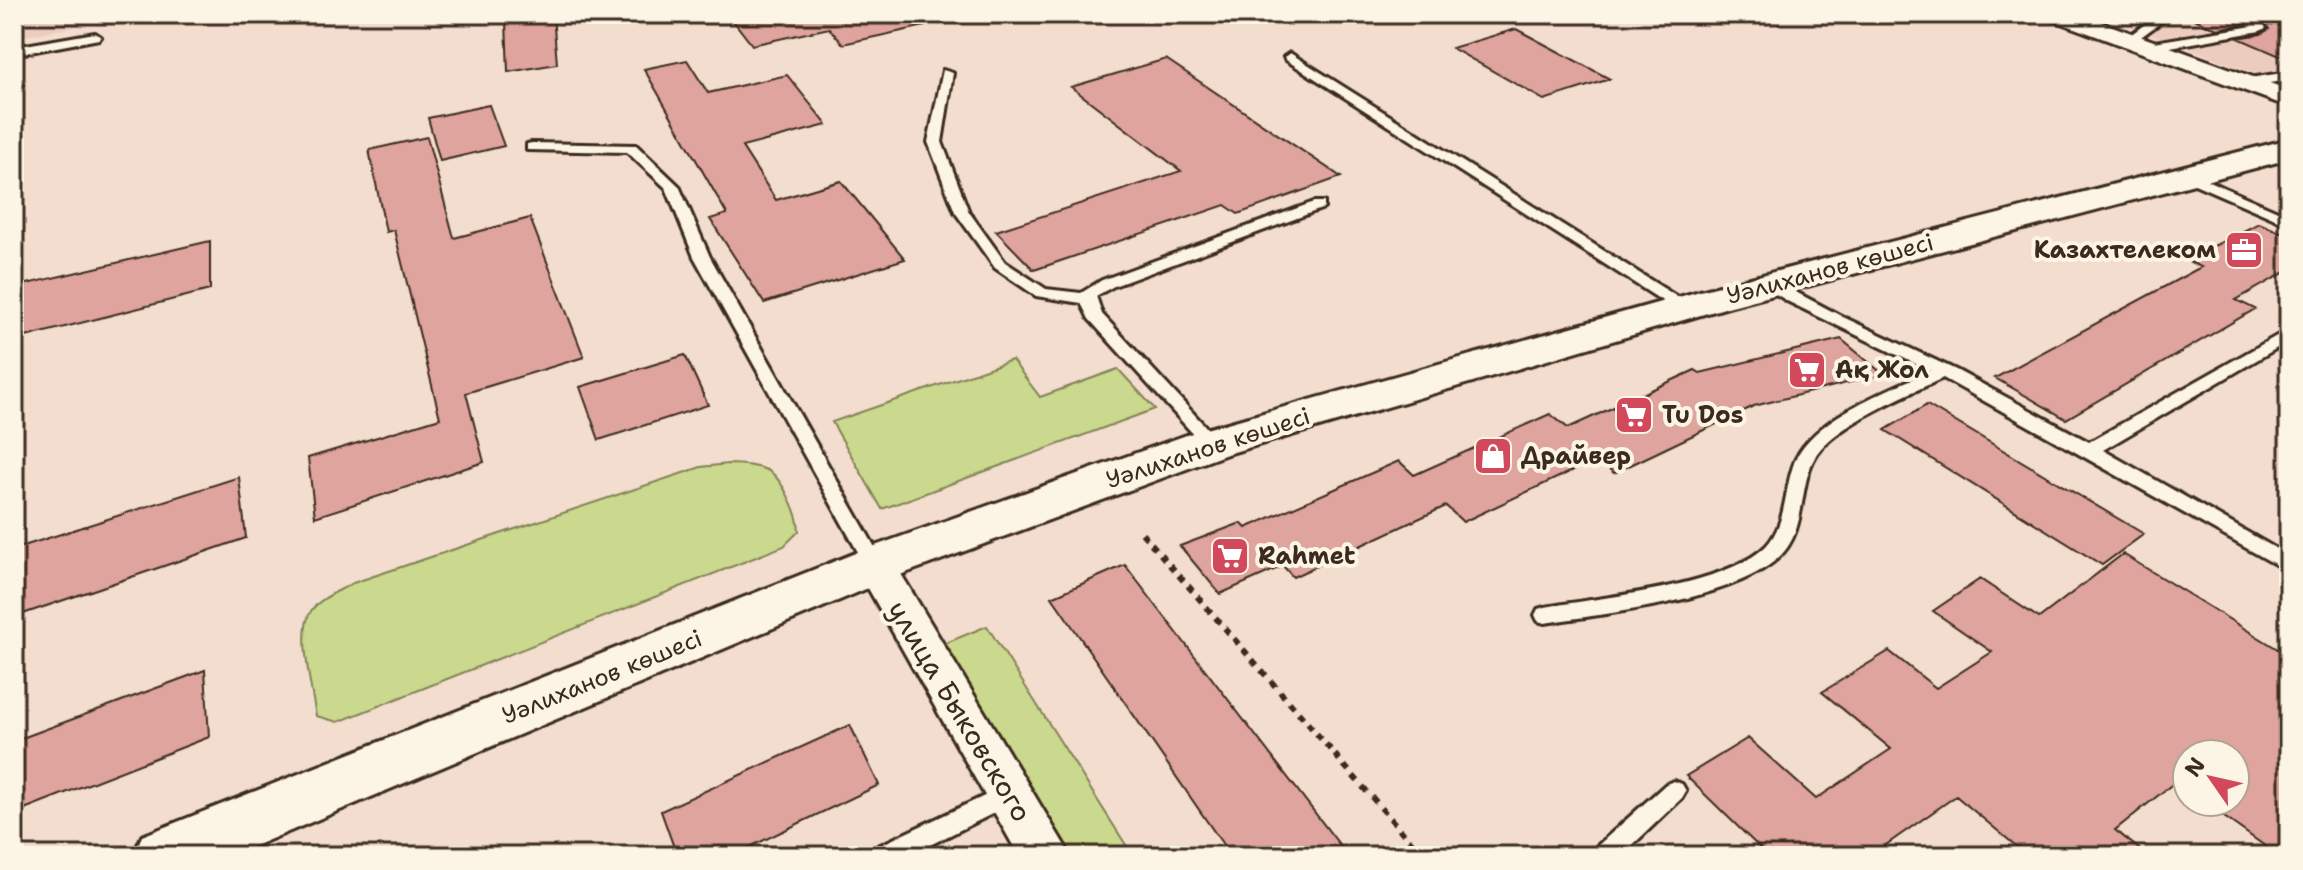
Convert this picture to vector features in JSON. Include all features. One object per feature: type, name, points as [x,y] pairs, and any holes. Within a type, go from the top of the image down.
[{"type":"highway","name":"Уәлиханов көшесі","points":[[163,856],[875,565],[1211,443],[1771,284],[2289,149]]},
{"type":"street","points":[[2058,14],[2289,99]]},
{"type":"street","name":"улица Быковского","points":[[875,565],[1046,856]]},
{"type":"lane","points":[[2139,44],[2166,14]]},
{"type":"lane","points":[[2139,44],[2260,28],[2256,21],[2240,14]]},
{"type":"lane","points":[[14,51],[95,37]]},
{"type":"lane","points":[[1290,57],[1684,308]]},
{"type":"lane","points":[[947,73],[935,142],[962,212],[1000,265],[1042,293],[1087,299]]},
{"type":"lane","points":[[2243,83],[2289,76]]},
{"type":"lane","points":[[532,147],[631,148],[672,186],[702,257],[875,565]]},
{"type":"lane","points":[[2188,176],[2289,221]]},
{"type":"lane","points":[[1211,443],[1095,316],[1087,299],[1089,293],[1108,283],[1319,205]]},
{"type":"lane","points":[[1771,284],[1810,309],[1943,371],[2091,449],[2284,556]]},
{"type":"lane","points":[[2091,449],[2289,334]]},
{"type":"lane","points":[[1545,615],[1682,591],[1729,576],[1770,555],[1785,537],[1806,455],[1822,436],[1943,371]]},
{"type":"lane","points":[[1604,856],[1674,791]]},
{"type":"lane","points":[[883,856],[1010,794]]},
{"type":"path","points":[[1142,533],[1423,856]]},
{"type":"shaded area","points":[[14,14],[146,14],[14,38]]},
{"type":"shaded area","points":[[2098,14],[2289,14],[2289,86]]},
{"type":"green space","points":[[1012,360],[1040,397],[1118,369],[1155,409],[882,509],[832,422]]},
{"type":"green space","points":[[728,464],[767,470],[784,488],[799,531],[784,546],[338,722],[316,716],[305,632],[311,611],[330,595],[353,583],[701,467]]},
{"type":"green space","points":[[987,626],[1133,856],[1068,856],[941,645]]},
{"type":"building","points":[[728,14],[923,14],[925,26],[843,44],[829,28],[752,45]]},
{"type":"building","points":[[2183,14],[2231,14],[2245,24],[2217,29]]},
{"type":"building","points":[[2256,14],[2289,14],[2289,60],[2238,38],[2261,34],[2269,29]]},
{"type":"building","points":[[553,15],[557,64],[508,72],[506,22]]},
{"type":"building","points":[[1516,29],[1610,79],[1544,100],[1452,48]]},
{"type":"building","points":[[1166,59],[1341,177],[1238,214],[1225,205],[1034,270],[996,231],[1181,171],[1071,87]]},
{"type":"building","points":[[687,60],[708,93],[787,75],[827,125],[742,147],[776,200],[841,181],[905,259],[764,303],[710,219],[727,214],[644,69]]},
{"type":"building","points":[[489,105],[504,146],[440,161],[428,118]]},
{"type":"building","points":[[427,137],[454,238],[530,218],[584,357],[466,393],[484,462],[315,517],[308,458],[440,418],[394,230],[386,232],[369,150]]},
{"type":"building","points":[[2259,223],[2289,236],[2289,270],[2236,300],[2255,309],[2066,419],[1995,378],[2201,267],[2186,260]]},
{"type":"building","points":[[210,241],[210,290],[14,340],[14,287]]},
{"type":"building","points":[[1841,339],[1883,374],[1754,406],[1614,473],[1597,459],[1463,522],[1446,506],[1293,577],[1283,566],[1220,594],[1180,546],[1241,523],[1246,528],[1399,461],[1414,475],[1550,414],[1568,428],[1695,370],[1700,373]]},
{"type":"building","points":[[685,355],[708,405],[599,440],[580,387]]},
{"type":"building","points":[[1927,405],[2144,534],[2102,565],[1885,430]]},
{"type":"building","points":[[239,477],[246,538],[14,617],[14,549]]},
{"type":"building","points":[[2123,554],[2289,656],[2289,856],[2279,856],[2226,818],[2251,818],[2251,738],[2171,738],[2171,785],[2115,830],[2148,856],[2028,856],[1956,796],[1870,856],[1768,856],[1686,776],[1748,738],[1816,799],[1891,749],[1822,692],[1889,651],[1936,688],[1992,652],[1933,611],[1980,579],[2039,618]]},
{"type":"building","points":[[1125,565],[1348,856],[1231,856],[1052,597]]},
{"type":"building","points":[[205,670],[209,737],[14,813],[14,741]]},
{"type":"building","points":[[850,725],[879,785],[731,856],[677,856],[661,811]]},
{"type":"place","name":"Казахтелеком","points":[[2244,250]]},
{"type":"place","name":"Ақ Жол","points":[[1807,370]]},
{"type":"place","name":"Tu Dos","points":[[1634,415]]},
{"type":"place","name":"Драйвер","points":[[1493,456]]},
{"type":"place","name":"Rahmet","points":[[1230,556]]}]
